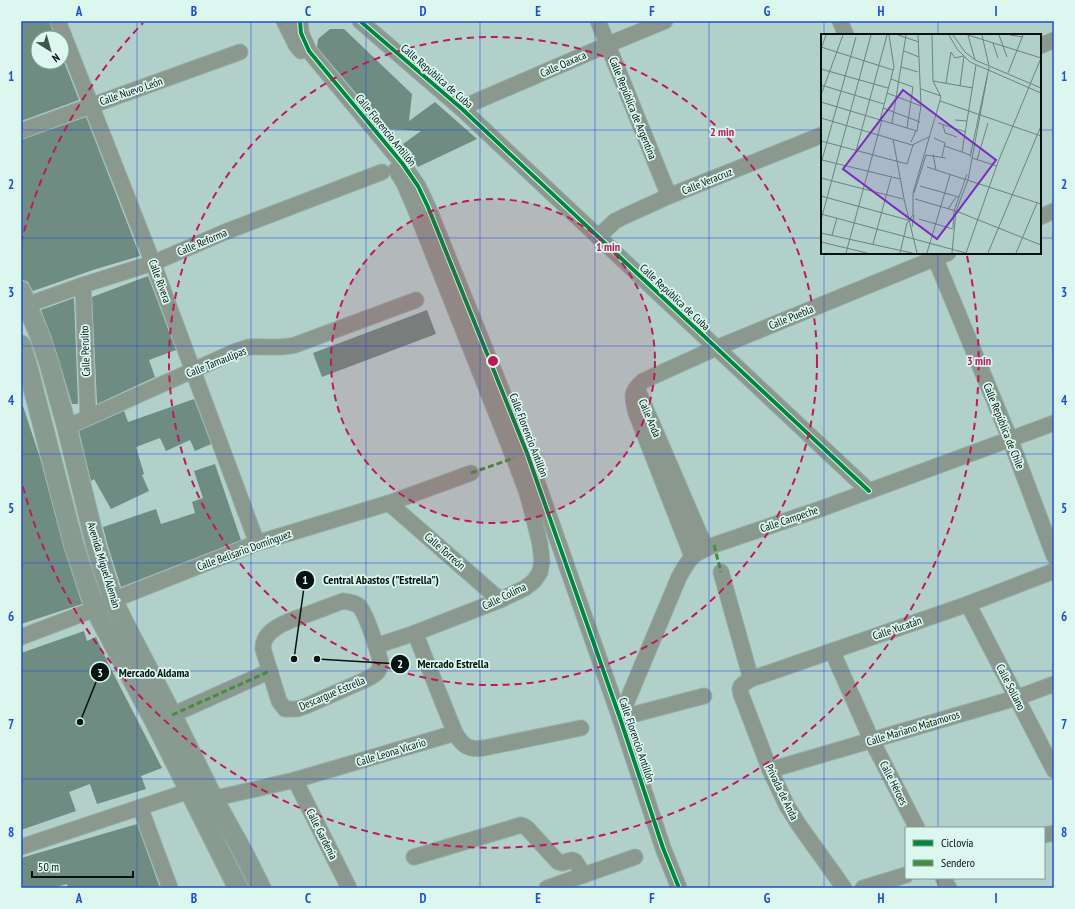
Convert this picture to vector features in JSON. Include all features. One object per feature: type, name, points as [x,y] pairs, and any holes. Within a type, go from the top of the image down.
[{"type":"main road","name":"Avenida Miguel Alemán","points":[[23,301],[49,363],[96,546],[113,600],[213,798],[261,888]]},
{"type":"main road","name":"Avenida Miguel Alemán","points":[[21,345],[74,546],[95,609],[156,724],[238,888]]},
{"type":"street","name":"Calle Rivera","points":[[58,21],[153,263],[257,543]]},
{"type":"street","name":"Calle Florencio Antillón","points":[[284,21],[296,45],[334,94],[393,165],[404,183],[514,458]]},
{"type":"street","name":"Calle Florencio Antillón","points":[[300,21],[301,33],[309,51],[402,162],[418,186],[428,207],[527,453],[620,718],[663,848],[679,888]]},
{"type":"street","name":"Calle República de Cuba","points":[[360,21],[461,108],[869,491]]},
{"type":"street","name":"Calle República de Argentina","points":[[598,21],[669,196]]},
{"type":"street","name":"Calle Oaxaca","points":[[461,108],[665,21]]},
{"type":"street","points":[[840,21],[846,34]]},
{"type":"street","points":[[1041,46],[1054,40]]},
{"type":"street","name":"Calle Nuevo León","points":[[21,131],[240,52]]},
{"type":"street","name":"Calle Veracruz","points":[[598,237],[615,220],[669,196],[821,135]]},
{"type":"street","name":"Calle Reforma","points":[[23,301],[83,285],[153,263],[225,232],[382,172]]},
{"type":"street","points":[[1041,217],[1054,211]]},
{"type":"street","name":"Calle Puebla","points":[[636,387],[649,378],[716,348],[939,255]]},
{"type":"street","name":"Calle República de Chile","points":[[939,255],[1054,556]]},
{"type":"street","name":"Calle Perulito","points":[[83,285],[88,417]]},
{"type":"street","name":"Calle Tamaulipas","points":[[66,427],[236,351],[247,348],[274,348],[295,345],[416,300]]},
{"type":"street","name":"Calle Anda","points":[[636,387],[706,549]]},
{"type":"street","name":"Calle Anda","points":[[636,387],[633,399],[636,413],[692,556]]},
{"type":"street","name":"Calle Campeche","points":[[692,556],[706,549],[1054,423]]},
{"type":"street","name":"Calle Colima","points":[[376,646],[415,633],[500,600],[525,588],[534,581],[540,572],[542,561],[534,519],[527,493],[514,458]]},
{"type":"street","name":"Calle Belisario Domínguez","points":[[21,637],[95,609],[113,600],[257,543],[389,503],[471,473]]},
{"type":"street","name":"Calle Torreón","points":[[389,503],[500,600]]},
{"type":"street","points":[[620,718],[679,577],[692,556]]},
{"type":"street","name":"Calle Yucatán","points":[[746,683],[832,651],[968,604],[1054,571]]},
{"type":"street","points":[[721,572],[746,683]]},
{"type":"street","name":"Descargue Estrella","points":[[343,601],[353,603],[358,606],[363,613],[376,646],[381,666],[376,673],[368,679],[306,706],[286,709],[278,701],[270,671],[263,645],[265,639],[271,632],[282,624],[343,601]]},
{"type":"street","name":"Calle Sollano","points":[[968,604],[1054,770]]},
{"type":"street","points":[[415,633],[455,733],[460,742],[468,748],[475,749],[491,747],[581,728]]},
{"type":"street","name":"Calle Héroes","points":[[832,651],[872,741],[916,827]]},
{"type":"street","points":[[172,715],[270,671]]},
{"type":"street","name":"Privada de Anda","points":[[746,683],[740,689],[741,694],[770,770],[787,806],[844,888]]},
{"type":"street","name":"Calle Mariano Matamoros","points":[[770,770],[1016,698],[1054,684]]},
{"type":"street","points":[[620,718],[704,696]]},
{"type":"street","name":"Calle Leona Vicario","points":[[21,847],[140,807],[192,797],[213,798],[295,780],[455,733]]},
{"type":"street","name":"Calle Gardenia","points":[[295,780],[349,888]]},
{"type":"street","points":[[140,807],[170,888]]},
{"type":"street","points":[[414,858],[524,826],[558,862],[562,863],[572,860],[584,875]]},
{"type":"street","points":[[547,888],[635,857]]},
{"type":"street","points":[[863,888],[905,875]]},
{"type":"street","points":[[944,879],[949,888]]},
{"type":"building","points":[[21,21],[49,21],[52,30],[30,30],[30,70],[67,70],[79,100],[21,121]]},
{"type":"building","points":[[330,29],[344,29],[412,94],[409,121],[435,102],[477,139],[418,167],[403,144],[421,131],[386,129],[317,47],[318,39]]},
{"type":"building","points":[[86,117],[140,256],[96,269],[33,291],[28,282],[21,279],[21,140]]},
{"type":"building","points":[[148,276],[176,350],[149,360],[155,377],[97,404],[92,297]]},
{"type":"building","points":[[74,298],[78,404],[72,404],[59,360],[41,310]]},
{"type":"building","points":[[427,310],[436,334],[322,377],[313,353]]},
{"type":"building","points":[[194,399],[211,444],[195,451],[190,440],[166,451],[160,438],[136,447],[144,474],[142,475],[149,491],[111,509],[94,479],[91,481],[79,431],[124,411],[128,422]]},
{"type":"building","points":[[23,406],[40,458],[64,549],[82,604],[21,624],[21,407]]},
{"type":"building","points":[[215,464],[241,540],[121,587],[103,527],[156,509],[161,524],[195,513],[192,502],[203,498],[194,471]]},
{"type":"building","points":[[84,631],[87,641],[96,637],[162,768],[141,776],[146,789],[97,804],[90,784],[69,792],[76,811],[21,830],[21,653]]},
{"type":"building","points":[[137,824],[160,888],[68,888],[67,884],[53,888],[23,888],[21,880],[21,858]]},
{"type":"marked path","points":[[471,473],[514,458]]},
{"type":"marked path","points":[[714,545],[721,572]]},
{"type":"marked path","points":[[172,715],[270,671]]},
{"type":"cycle path","points":[[300,21],[301,33],[309,51],[402,163],[418,186],[428,207],[527,453],[620,718],[663,848],[679,888]]},
{"type":"cycle path","points":[[360,21],[461,108],[869,491]]},
{"type":"place","name":"Central Abastos (\"Estrella\")","points":[[294,659]]},
{"type":"place","name":"Mercado Estrella","points":[[317,659]]},
{"type":"place","name":"Mercado Aldama","points":[[80,722]]}]
